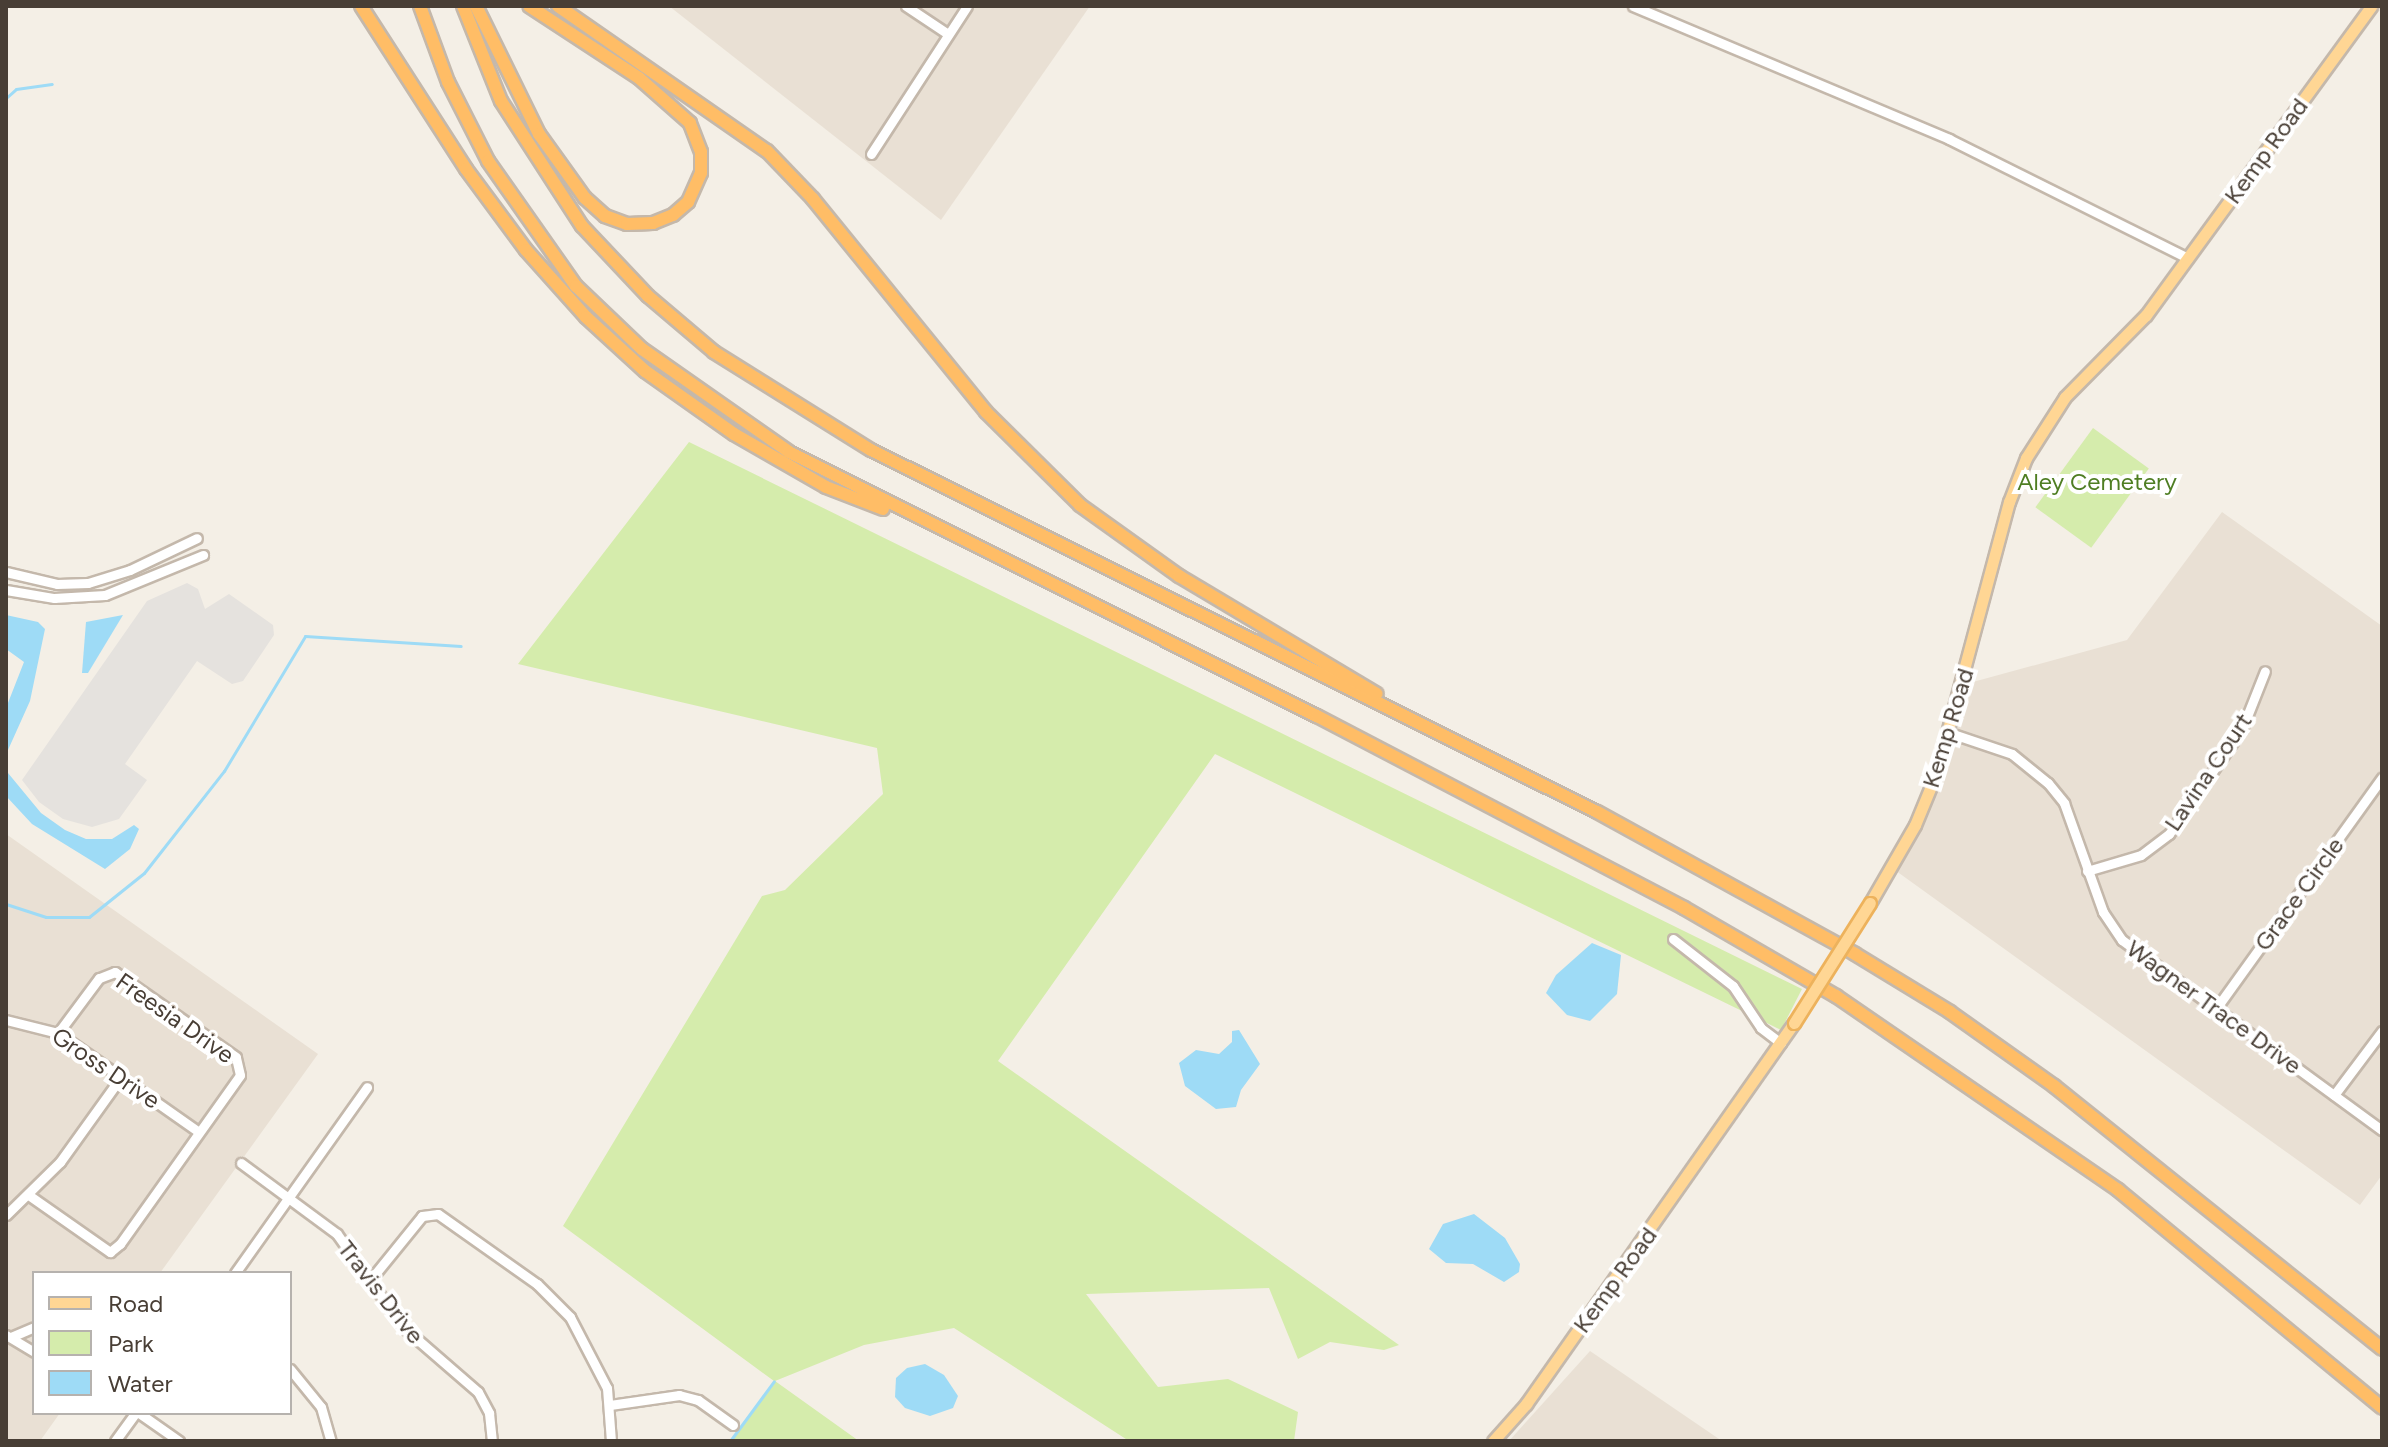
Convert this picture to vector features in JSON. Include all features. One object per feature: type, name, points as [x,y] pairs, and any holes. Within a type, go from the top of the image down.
[{"type":"highway","points":[[361,6],[466,169],[526,250],[629,357],[703,414],[779,461],[826,487],[939,530]]},
{"type":"highway","points":[[420,6],[448,82],[488,161],[576,286],[642,349],[789,452],[939,530],[1317,716],[1684,908],[1836,996],[2118,1190],[2382,1408]]},
{"type":"highway","points":[[463,6],[501,101],[582,226],[648,296],[714,352],[871,450],[1738,886],[1950,1012],[2172,1176],[2382,1349]]},
{"type":"highway","points":[[476,6],[539,134],[585,198],[605,216],[627,224],[653,223],[673,215],[688,202],[701,173],[701,152],[690,123],[639,78],[529,6]]},
{"type":"highway","points":[[558,6],[683,89],[776,159],[986,412],[1080,505],[1179,576],[1448,738]]},
{"type":"main road","name":"Kemp Road","points":[[1493,1441],[1526,1404],[1781,1043],[1870,903],[1915,825],[1950,733],[2009,502],[2026,458],[2065,397],[2141,321],[2371,6]]},
{"type":"street","points":[[906,6],[948,34]]},
{"type":"street","points":[[871,154],[967,6]]},
{"type":"street","points":[[1633,6],[1989,157],[2188,258]]},
{"type":"street","points":[[6,572],[57,584],[88,583],[130,570],[197,538]]},
{"type":"street","points":[[6,590],[54,598],[105,595],[203,555]]},
{"type":"street","name":"Lavina Court","points":[[2087,871],[2141,855],[2169,834],[2242,729],[2265,671]]},
{"type":"street","name":"Wagner Trace Drive","points":[[1950,733],[2012,754],[2048,783],[2064,803],[2087,871],[2122,940],[2382,1130]]},
{"type":"street","name":"Grace Circle","points":[[2215,1010],[2382,778]]},
{"type":"street","points":[[1673,939],[1733,986],[1761,1028],[1781,1043]]},
{"type":"street","name":"Freesia Drive","points":[[58,1033],[99,978],[115,972],[241,1065],[240,1075],[199,1132]]},
{"type":"street","name":"Gross Drive","points":[[6,1020],[58,1033],[199,1132]]},
{"type":"street","points":[[2334,1095],[2382,1031]]},
{"type":"street","points":[[6,1215],[30,1196],[121,1077]]},
{"type":"street","points":[[236,1271],[367,1087]]},
{"type":"street","points":[[30,1196],[110,1252],[120,1244],[199,1132]]},
{"type":"street","name":"Travis Drive","points":[[241,1163],[337,1234],[409,1334],[478,1392],[489,1413],[492,1441]]},
{"type":"street","points":[[371,1279],[430,1212],[560,1304],[594,1355],[610,1405],[611,1441]]},
{"type":"street","points":[[8,1336],[32,1328]]},
{"type":"street","points":[[8,1336],[32,1351]]},
{"type":"street","points":[[292,1371],[321,1407],[331,1441]]},
{"type":"street","points":[[610,1405],[679,1395],[707,1406],[733,1425]]},
{"type":"street","points":[[115,1441],[135,1415]]},
{"type":"street","points":[[140,1415],[179,1441]]},
{"type":"shaded area","points":[[669,6],[1090,6],[941,220]]},
{"type":"shaded area","points":[[2222,512],[2382,626],[2382,1175],[2360,1205],[1892,868],[1915,825],[1962,685],[2127,640]]},
{"type":"shaded area","points":[[187,583],[198,589],[205,609],[229,594],[273,625],[274,635],[243,681],[232,684],[197,661],[125,764],[147,780],[119,819],[92,827],[63,819],[39,802],[22,780],[147,601]]},
{"type":"shaded area","points":[[6,834],[318,1054],[161,1271],[32,1271],[32,1415],[59,1415],[40,1441],[6,1441]]},
{"type":"shaded area","points":[[1590,1351],[1722,1441],[1509,1441]]},
{"type":"green space","name":"Aley Cemetery","points":[[2093,428],[2149,469],[2091,548],[2035,507]]},
{"type":"green space","points":[[689,442],[1802,989],[1781,1030],[1215,754],[998,1061],[1399,1345],[1384,1350],[1330,1342],[1298,1359],[1269,1288],[1086,1294],[1158,1387],[1228,1379],[1298,1412],[1294,1441],[1129,1441],[954,1328],[864,1345],[775,1381],[859,1441],[731,1441],[774,1381],[563,1226],[762,896],[785,890],[883,794],[877,748],[518,664]]},
{"type":"water","points":[[6,615],[38,622],[45,629],[30,701],[8,750],[8,773],[41,813],[65,830],[86,839],[112,839],[134,825],[139,829],[130,849],[105,869],[32,824],[6,796],[6,708],[24,662],[6,649]]},
{"type":"water","points":[[123,615],[88,673],[82,673],[86,622]]},
{"type":"water","points":[[1592,943],[1621,955],[1617,994],[1590,1021],[1567,1015],[1546,993],[1556,975]]},
{"type":"water","points":[[1239,1030],[1260,1064],[1241,1090],[1236,1107],[1216,1109],[1185,1086],[1179,1063],[1196,1050],[1219,1054],[1232,1042],[1232,1031]]},
{"type":"water","points":[[1474,1214],[1505,1238],[1520,1264],[1519,1272],[1504,1282],[1473,1264],[1446,1263],[1429,1249],[1443,1224]]},
{"type":"water","points":[[925,1364],[944,1375],[958,1396],[953,1408],[930,1416],[905,1408],[895,1397],[896,1378],[907,1368]]},
{"type":"waterway","points":[[6,98],[16,89],[52,84]]},
{"type":"waterway","points":[[6,904],[46,917],[89,917],[144,873],[224,771],[305,636],[461,646]]},
{"type":"waterway","points":[[730,1441],[774,1381]]}]
